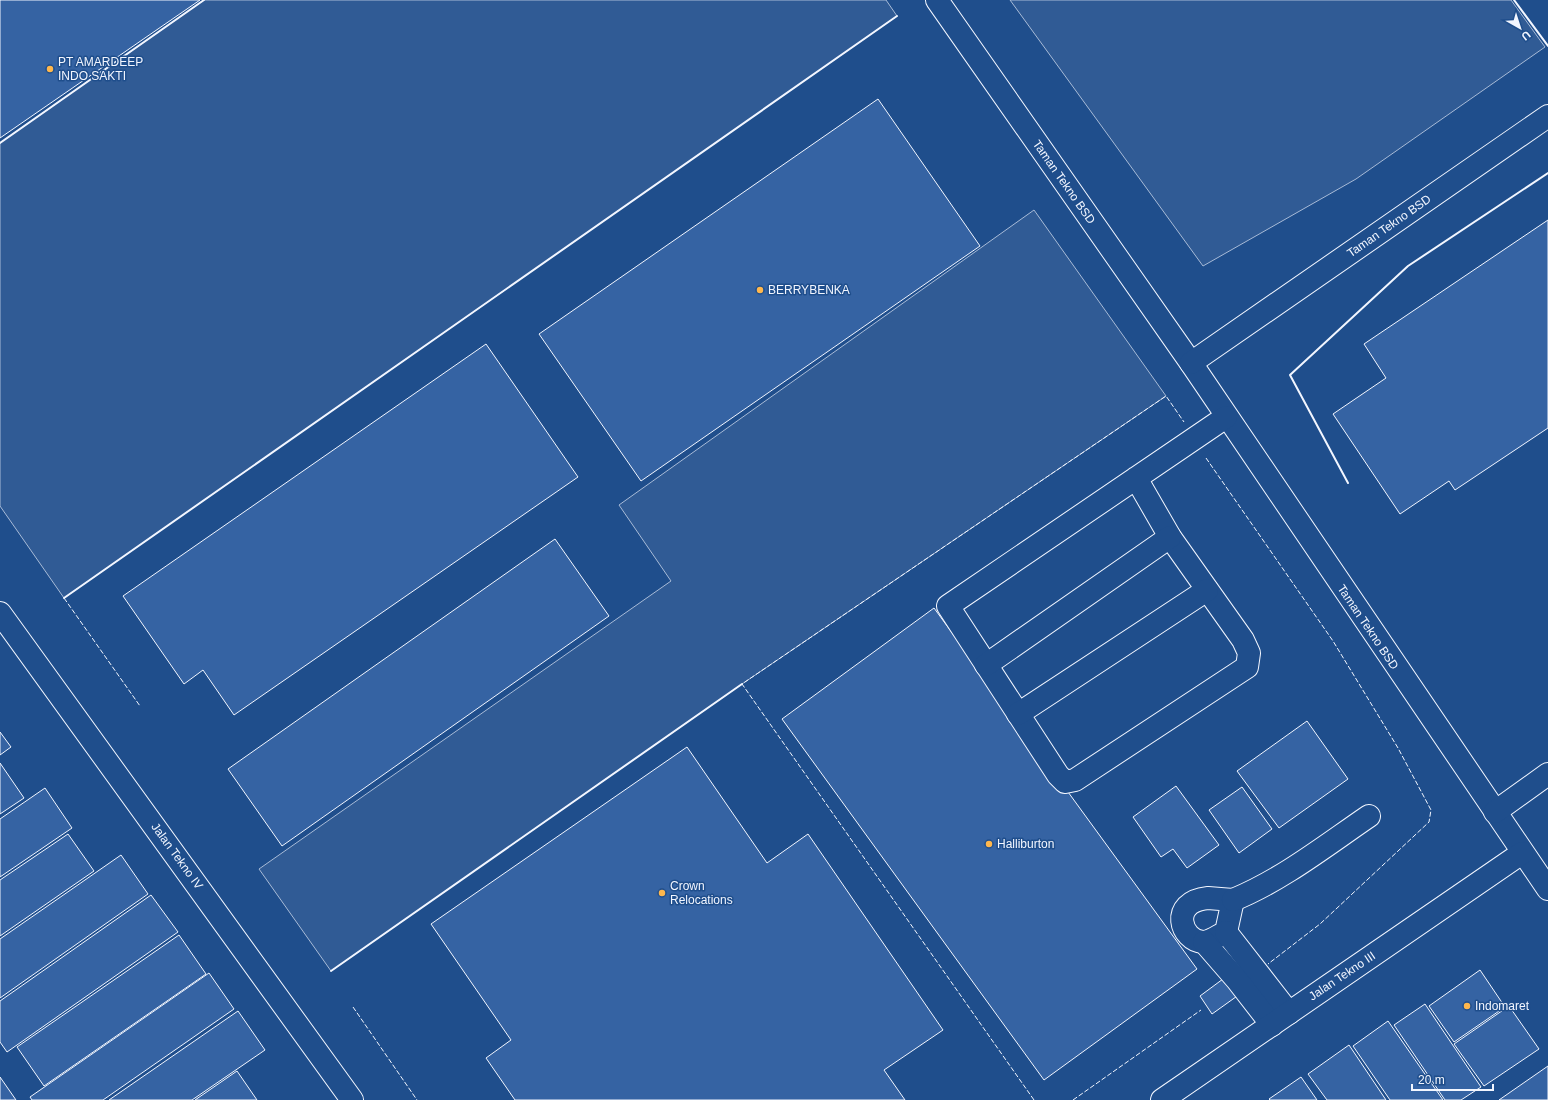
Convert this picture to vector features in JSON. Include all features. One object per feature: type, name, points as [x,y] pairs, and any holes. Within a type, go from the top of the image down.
[{"type":"lane","name":"Taman Tekno BSD","points":[[937,0],[1191,363],[1226,417],[1548,889]]},
{"type":"lane","name":"Taman Tekno BSD","points":[[1191,363],[1548,116]]},
{"type":"lane","points":[[1136,478],[1170,537],[1243,640],[1249,653],[1246,666],[1075,780],[1065,782],[1058,775],[948,606],[1136,478],[1226,417]]},
{"type":"lane","points":[[986,665],[1170,537]]},
{"type":"lane","points":[[1018,714],[1207,590]]},
{"type":"lane","name":"Jalan Tekno IV","points":[[0,613],[352,1100]]},
{"type":"lane","points":[[1495,812],[1548,774]]},
{"type":"lane","points":[[1226,932],[1204,942],[1197,941],[1184,927],[1182,918],[1184,909],[1190,903],[1198,899],[1219,898],[1233,900],[1259,890],[1282,876],[1369,816]]},
{"type":"lane","name":"Jalan Tekno III","points":[[1162,1100],[1522,853]]},
{"type":"lane","points":[[1233,900],[1226,932],[1280,1019]]},
{"type":"lane","points":[[1204,942],[1237,980],[1280,1019]]},
{"type":"shaded area","points":[[204,0],[886,0],[897,16],[64,598],[0,506],[0,143]]},
{"type":"shaded area","points":[[1010,0],[1511,0],[1545,47],[1356,179],[1203,266]]},
{"type":"shaded area","points":[[1034,210],[1166,396],[742,684],[331,971],[259,869],[671,581],[619,505]]},
{"type":"building","name":"PT AMARDEEP INDO SAKTI","points":[[0,0],[200,0],[0,138]]},
{"type":"building","name":"BERRYBENKA","points":[[878,99],[980,246],[641,481],[539,334]]},
{"type":"building","points":[[1548,220],[1548,428],[1455,490],[1449,481],[1400,514],[1333,414],[1386,378],[1364,344]]},
{"type":"building","points":[[486,344],[578,477],[234,715],[203,670],[184,684],[123,596]]},
{"type":"building","points":[[555,539],[609,616],[282,846],[228,769]]},
{"type":"building","name":"Halliburton","points":[[934,608],[1197,969],[1044,1080],[782,719]]},
{"type":"building","points":[[1307,721],[1348,779],[1279,828],[1237,771]]},
{"type":"building","points":[[0,732],[11,747],[0,755]]},
{"type":"building","name":"Crown Relocations","points":[[687,747],[767,863],[808,834],[943,1030],[884,1070],[905,1100],[515,1100],[486,1058],[511,1040],[431,924]]},
{"type":"building","points":[[0,763],[24,798],[0,814]]},
{"type":"building","points":[[1176,786],[1219,845],[1187,868],[1173,849],[1161,857],[1133,817]]},
{"type":"building","points":[[1242,787],[1272,829],[1239,853],[1209,810]]},
{"type":"building","points":[[45,788],[72,828],[0,877],[0,819]]},
{"type":"building","points":[[68,834],[94,871],[0,936],[0,880]]},
{"type":"building","points":[[121,855],[148,894],[0,998],[0,939]]},
{"type":"building","points":[[151,895],[178,932],[7,1052],[0,1042],[0,1001]]},
{"type":"building","points":[[179,935],[206,974],[44,1086],[17,1047]]},
{"type":"building","name":"Indomaret","points":[[1480,970],[1505,1007],[1454,1042],[1429,1006]]},
{"type":"building","points":[[209,973],[234,1009],[103,1100],[32,1100],[30,1097]]},
{"type":"building","points":[[1227,976],[1240,994],[1212,1014],[1200,996]]},
{"type":"building","points":[[1425,1004],[1481,1087],[1461,1100],[1445,1100],[1394,1025]]},
{"type":"building","points":[[1509,1006],[1539,1049],[1484,1086],[1454,1044]]},
{"type":"building","points":[[238,1011],[265,1050],[192,1100],[109,1100]]},
{"type":"building","points":[[1388,1021],[1443,1100],[1390,1100],[1353,1046]]},
{"type":"building","points":[[1349,1045],[1386,1100],[1327,1100],[1308,1074]]},
{"type":"building","points":[[1548,1066],[1548,1100],[1499,1100]]},
{"type":"building","points":[[237,1071],[257,1100],[195,1100]]},
{"type":"building","points":[[0,1077],[16,1100],[0,1100]]},
{"type":"building","points":[[1301,1077],[1317,1100],[1269,1099]]},
{"type":"fence","points":[[1034,1100],[742,684],[1166,396],[1184,422]]},
{"type":"fence","points":[[1206,458],[1333,641],[1398,748],[1431,810],[1429,822],[1320,924],[1268,964]]},
{"type":"fence","points":[[64,598],[140,706]]},
{"type":"fence","points":[[353,1007],[417,1100]]},
{"type":"fence","points":[[1073,1100],[1201,1010]]},
{"type":"wall","points":[[0,143],[204,0]]},
{"type":"wall","points":[[1514,0],[1548,46]]},
{"type":"wall","points":[[64,598],[897,16]]},
{"type":"wall","points":[[1348,483],[1290,375],[1408,266],[1548,173]]},
{"type":"wall","points":[[331,971],[742,684]]},
{"type":"place","name":"PT AMARDEEP INDO SAKTI","points":[[50,69]]},
{"type":"place","name":"BERRYBENKA","points":[[760,290]]},
{"type":"place","name":"Halliburton","points":[[989,844]]},
{"type":"place","name":"Crown Relocations","points":[[662,893]]},
{"type":"place","name":"Indomaret","points":[[1467,1006]]}]
